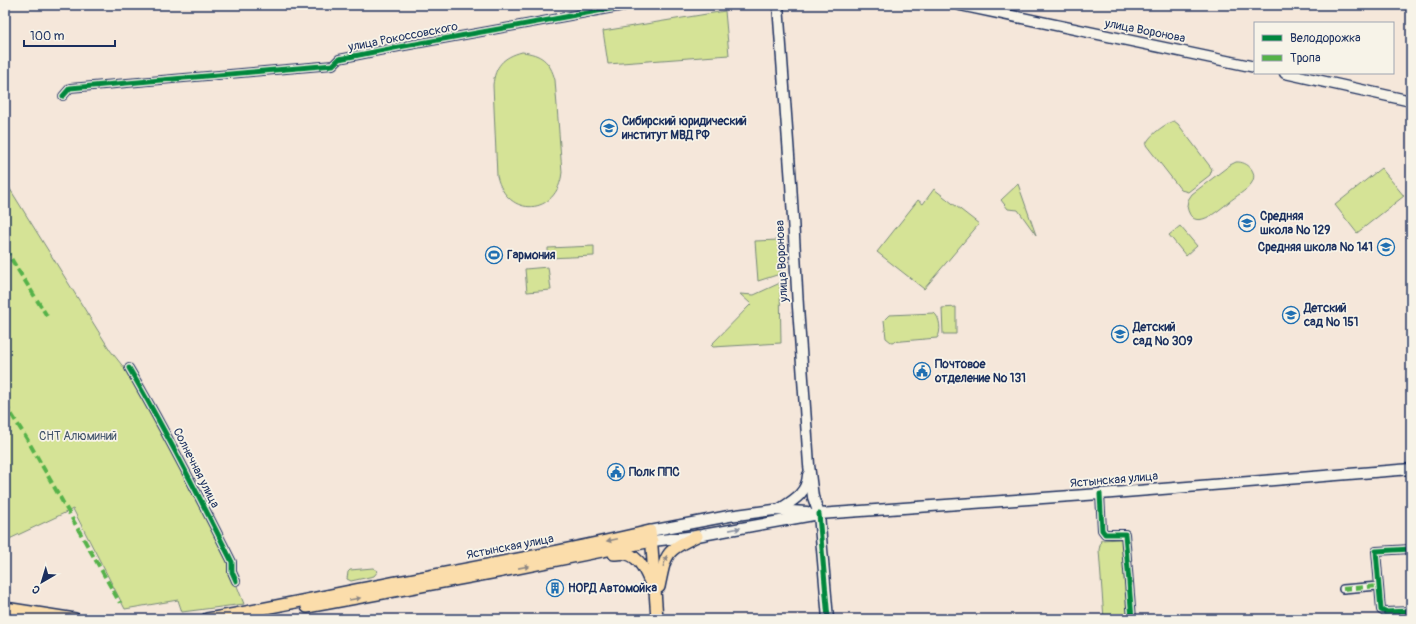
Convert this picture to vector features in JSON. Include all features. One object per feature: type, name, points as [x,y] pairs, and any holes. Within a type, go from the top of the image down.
[{"type":"main road","name":"улица Воронова","points":[[778,5],[809,465],[814,497],[819,514],[828,619]]},
{"type":"main road","name":"улица Воронова","points":[[960,5],[1254,67]]},
{"type":"main road","points":[[1290,74],[1411,101]]},
{"type":"main road","points":[[780,509],[800,496],[808,480],[809,465]]},
{"type":"main road","name":"Ястынская улица","points":[[207,619],[251,612],[396,582],[651,536],[697,536],[819,514],[1100,494],[1411,469]]},
{"type":"main road","name":"Ястынская улица","points":[[250,619],[585,555],[729,516],[780,509],[819,514]]},
{"type":"main road","points":[[651,536],[657,599],[657,619]]},
{"type":"main road","points":[[657,599],[664,561],[667,555],[680,544],[697,536]]},
{"type":"main road","points":[[585,555],[627,554],[637,559],[645,571],[657,599]]},
{"type":"main road","points":[[5,608],[75,619]]},
{"type":"main road","points":[[5,616],[24,619]]},
{"type":"street","name":"улица Рокоссовского","points":[[63,96],[70,88],[333,65],[339,59],[391,48],[631,5]]},
{"type":"street","name":"Солнечная улица","points":[[129,368],[162,425],[200,498],[232,562],[232,572],[236,581]]},
{"type":"street","points":[[1100,494],[1102,530],[1105,534],[1125,534],[1132,619]]},
{"type":"street","points":[[1411,549],[1376,551],[1381,610],[1385,616],[1411,611]]},
{"type":"street","points":[[1343,589],[1378,586]]},
{"type":"green space","points":[[725,11],[729,55],[608,64],[603,31]]},
{"type":"green space","points":[[522,52],[529,53],[544,60],[553,73],[555,80],[562,172],[558,187],[552,197],[542,204],[532,207],[521,205],[511,200],[502,190],[497,176],[493,85],[494,78],[501,63],[515,54]]},
{"type":"green space","points":[[1174,121],[1178,124],[1212,169],[1210,175],[1188,192],[1181,190],[1146,145],[1157,131],[1166,124]]},
{"type":"green space","points":[[1236,162],[1245,163],[1251,168],[1254,176],[1249,187],[1213,214],[1200,220],[1194,219],[1187,206],[1188,200],[1192,194]]},
{"type":"green space","points":[[1381,168],[1404,196],[1357,233],[1335,205]]},
{"type":"green space","name":"СНТ Алюминий","points":[[5,181],[110,350],[125,369],[206,513],[227,560],[244,604],[182,612],[178,600],[125,609],[73,509],[5,541]]},
{"type":"green space","points":[[1018,184],[1036,235],[1018,210],[1008,209],[1001,200]]},
{"type":"green space","points":[[934,189],[979,224],[924,289],[877,252],[918,200],[923,204]]},
{"type":"green space","points":[[1180,226],[1197,246],[1186,256],[1169,235]]},
{"type":"green space","points":[[779,240],[780,274],[758,281],[755,241]]},
{"type":"green space","points":[[594,246],[594,256],[548,258],[548,248]]},
{"type":"green space","points":[[548,267],[551,290],[527,292],[525,269]]},
{"type":"green space","points":[[780,283],[781,343],[713,347],[711,345],[751,304],[740,294],[754,295]]},
{"type":"green space","points":[[956,307],[956,334],[943,334],[942,308]]},
{"type":"green space","points":[[934,313],[938,318],[940,325],[939,335],[937,338],[891,342],[886,338],[884,320],[889,315]]},
{"type":"green space","points":[[1122,539],[1128,619],[1104,619],[1099,550],[1101,540]]},
{"type":"green space","points":[[373,568],[378,571],[374,576],[351,581],[347,579],[348,572],[350,570]]},
{"type":"marked path","points":[[5,249],[47,316]]},
{"type":"marked path","points":[[5,404],[27,439],[120,603]]},
{"type":"marked path","points":[[1343,589],[1378,586]]},
{"type":"cycle path","points":[[63,96],[70,88],[333,65],[339,59],[631,5]]},
{"type":"cycle path","points":[[129,368],[195,488],[220,537],[232,562],[232,572],[236,581]]},
{"type":"cycle path","points":[[1100,494],[1102,530],[1105,534],[1125,534],[1132,619]]},
{"type":"cycle path","points":[[819,514],[828,619]]},
{"type":"cycle path","points":[[1411,549],[1376,551],[1381,610],[1385,612],[1411,611]]},
{"type":"place","name":"Сибирский юридический институт МВД РФ","points":[[609,128]]},
{"type":"place","name":"Средняя школа № 129","points":[[1247,223]]},
{"type":"place","name":"Средняя школа № 141","points":[[1386,247]]},
{"type":"place","name":"Гармония","points":[[494,255]]},
{"type":"place","name":"Детский сад № 151","points":[[1291,315]]},
{"type":"place","name":"Детский сад № 309","points":[[1120,334]]},
{"type":"place","name":"Почтовое отделение № 131","points":[[922,371]]},
{"type":"place","name":"Полк ППС","points":[[616,472]]},
{"type":"place","name":"НОРД Автомойка","points":[[555,588]]}]
